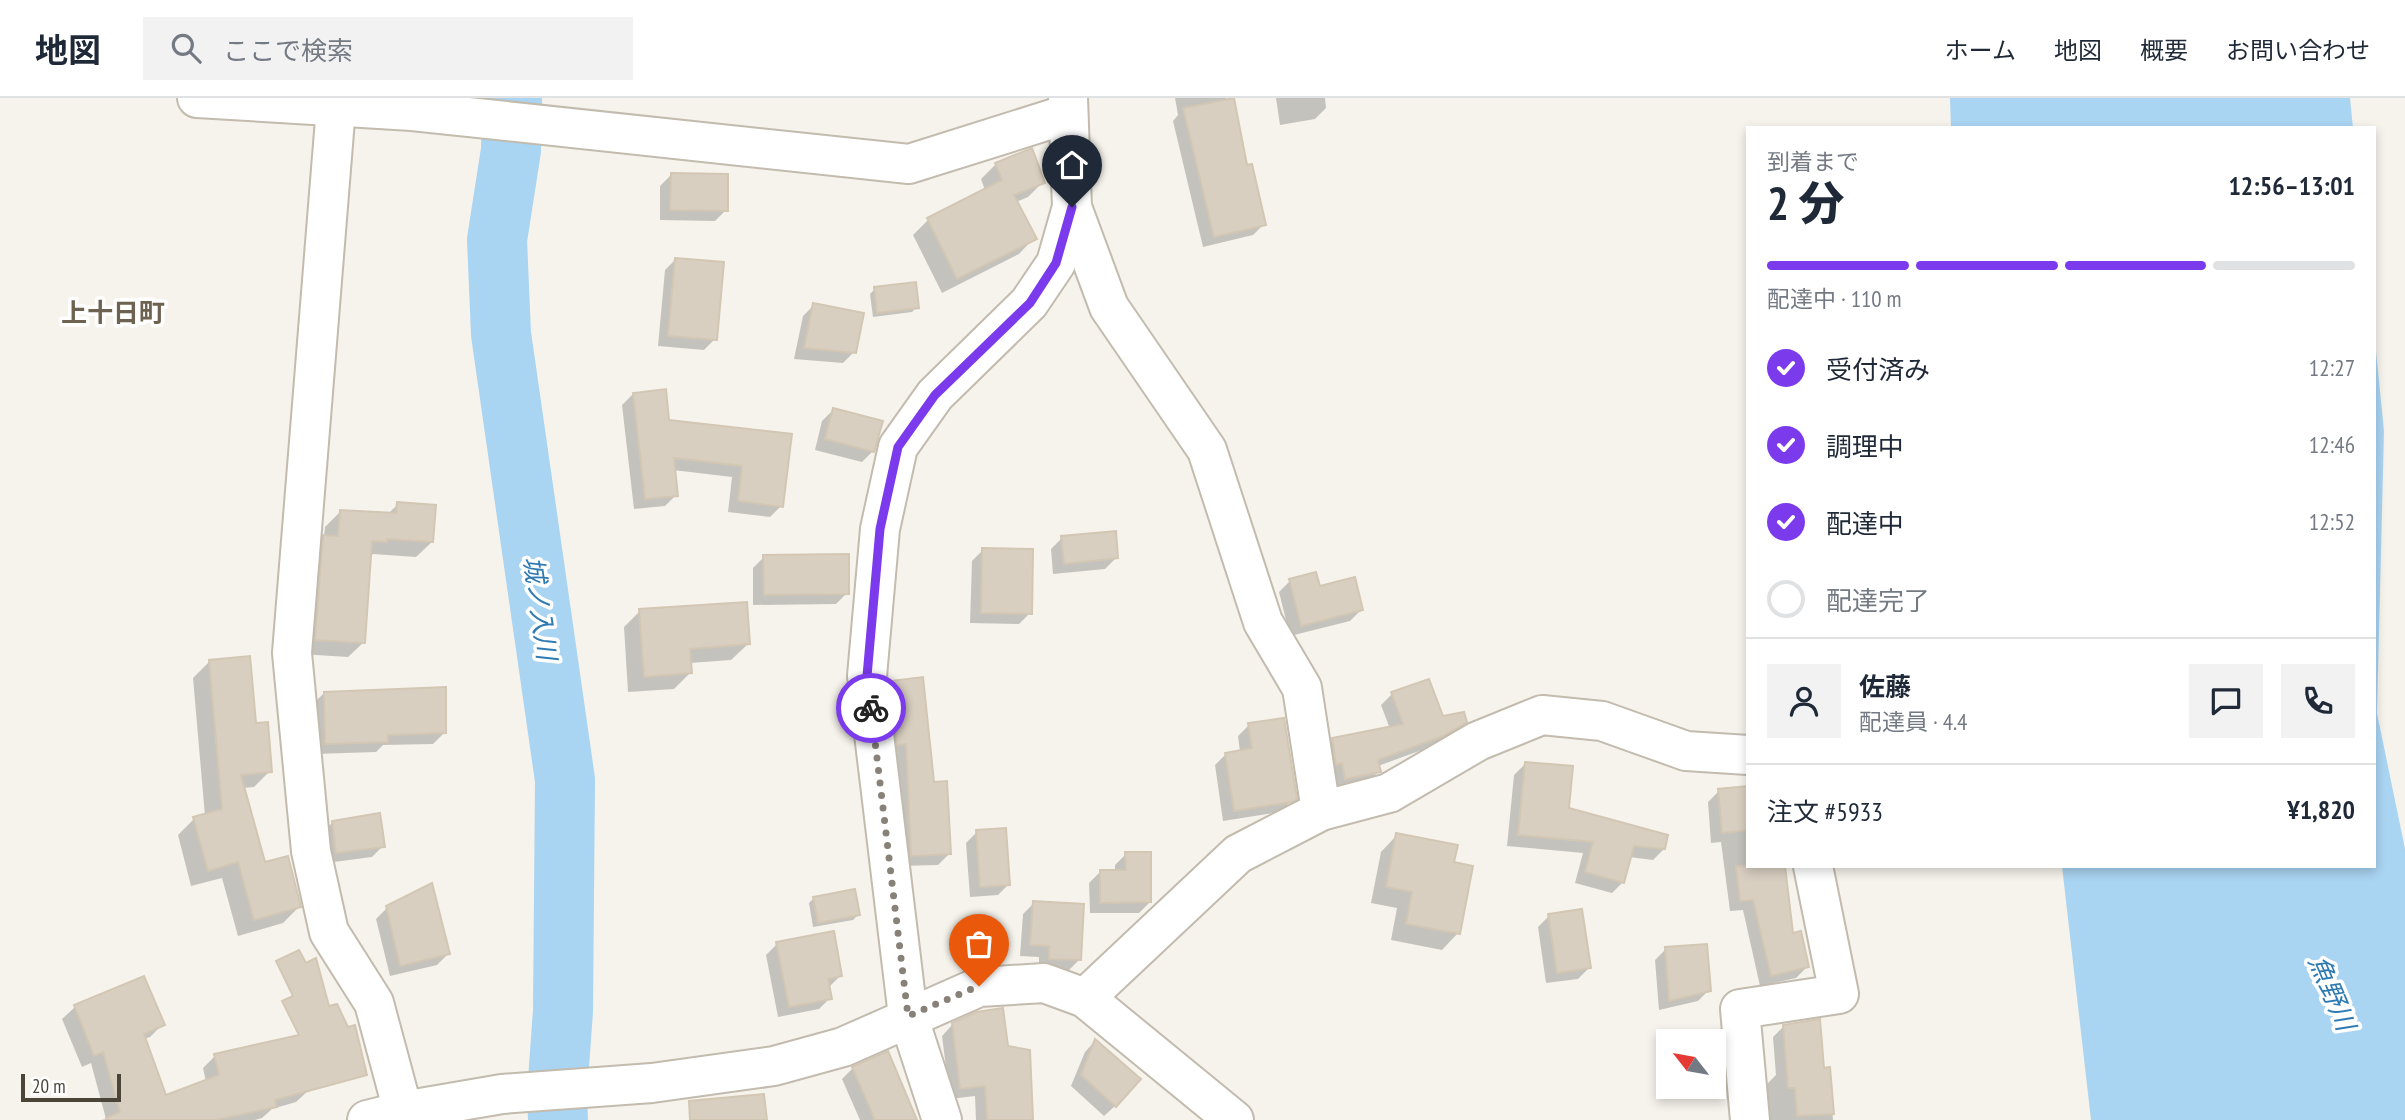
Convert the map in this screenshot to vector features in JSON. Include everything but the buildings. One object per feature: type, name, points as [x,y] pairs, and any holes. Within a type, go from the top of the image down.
[{"type":"street","points":[[197,98],[412,111],[909,164],[1068,106],[1072,207],[1109,307],[1207,450],[1263,622],[1302,688],[1321,811]]},
{"type":"street","points":[[335,107],[292,653],[311,851],[329,932],[374,1003],[385,1116],[502,1094],[652,1083],[774,1066],[843,1047],[979,986],[1044,983],[1085,998],[1234,1120]]},
{"type":"street","points":[[942,1120],[908,1016],[867,676],[880,529],[898,447],[935,395],[1030,303],[1056,263],[1072,207]]},
{"type":"street","points":[[1085,998],[1238,854],[1321,811],[1389,793],[1478,741],[1542,715],[1601,721],[1686,751],[1746,755]]},
{"type":"street","points":[[1750,1120],[1740,1009],[1839,994],[1813,868]]},
{"type":"water","points":[[1950,98],[2350,98],[2353,126],[1951,126]]},
{"type":"water","name":"魚野川","points":[[2376,351],[2384,431],[2377,713],[2405,849],[2405,1120],[2091,1120],[2062,868],[2376,868]]},
{"type":"waterway","name":"城ノ入川","points":[[512,98],[511,150],[497,240],[501,334],[565,780],[563,1011],[557,1094],[558,1120]]},
{"type":"way so far","points":[[871,708],[908,1016],[979,986]]},
{"type":"district","name":"上十日町","points":[[113,313]]},
{"type":"route","points":[[871,708],[867,676],[880,529],[898,447],[935,395],[1030,303],[1056,263],[1072,207]]}]
